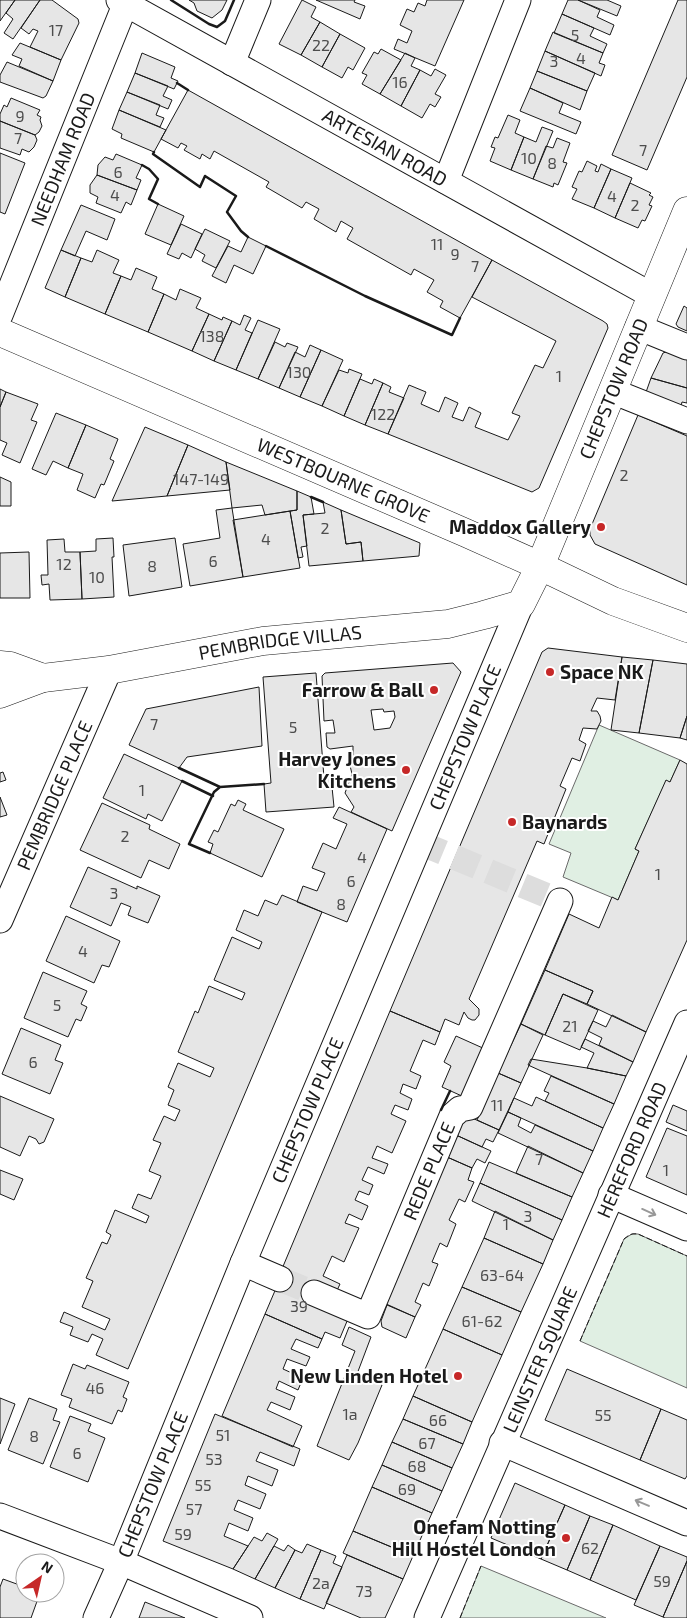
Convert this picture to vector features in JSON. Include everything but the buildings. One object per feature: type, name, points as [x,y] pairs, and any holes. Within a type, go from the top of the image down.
[{"type":"main road","name":"CHEPSTOW ROAD","points":[[540,566],[687,211]]},
{"type":"main road","name":"WESTBOURNE GROVE","points":[[0,332],[457,529],[613,601],[687,628]]},
{"type":"main road","points":[[521,604],[540,566]]},
{"type":"main road","name":"PEMBRIDGE VILLAS","points":[[0,694],[43,678],[109,670],[263,641],[448,624],[521,604]]},
{"type":"main road","points":[[0,665],[10,666],[43,678]]},
{"type":"street","points":[[232,63],[258,0]]},
{"type":"street","points":[[446,181],[518,0]]},
{"type":"street","name":"ARTESIAN ROAD","points":[[122,2],[652,295]]},
{"type":"street","name":"NEEDHAM ROAD","points":[[0,315],[122,2]]},
{"type":"street","points":[[638,327],[687,347]]},
{"type":"street","points":[[612,391],[687,421]]},
{"type":"street","name":"CHEPSTOW PLACE","points":[[96,1618],[121,1562],[243,1263],[521,604]]},
{"type":"street","name":"PEMBRIDGE PLACE","points":[[0,920],[109,670]]},
{"type":"street","name":"REDE PLACE","points":[[314,1293],[368,1316],[452,1116],[460,1109],[470,1107],[560,901]]},
{"type":"street","name":"HEREFORD ROAD","points":[[576,1275],[687,1023]]},
{"type":"street","points":[[610,1195],[687,1228]]},
{"type":"street","points":[[243,1263],[280,1278]]},
{"type":"street","name":"LEINSTER SQUARE","points":[[428,1618],[576,1275]]},
{"type":"street","points":[[502,1443],[687,1523]]},
{"type":"street","points":[[0,1516],[121,1562],[250,1618]]},
{"type":"green space","points":[[599,725],[680,760],[670,782],[666,781],[635,849],[639,851],[618,900],[563,877],[571,853],[549,844]]},
{"type":"green space","points":[[632,1234],[638,1234],[687,1256],[687,1388],[580,1341],[624,1239]]},
{"type":"green space","points":[[481,1566],[606,1618],[460,1618]]},
{"type":"tunnel","points":[[420,843],[560,901]]},
{"type":"tunnel","points":[[280,1279],[314,1293]]},
{"type":"fence","points":[[580,1341],[624,1239],[629,1235],[638,1234],[687,1256]]},
{"type":"fence","points":[[460,1618],[481,1566]]},
{"type":"wall","points":[[171,0],[217,27],[225,21],[234,0]]},
{"type":"wall","points":[[177,83],[188,90]]},
{"type":"wall","points":[[154,152],[153,154],[200,187],[205,176],[236,196],[227,212],[241,231],[248,237]]},
{"type":"wall","points":[[142,165],[149,169],[158,179],[149,199],[158,204]]},
{"type":"wall","points":[[266,246],[365,296],[452,335],[460,318]]},
{"type":"wall","points":[[311,497],[323,502]]},
{"type":"wall","points":[[179,768],[220,787]]},
{"type":"wall","points":[[182,781],[213,796]]},
{"type":"wall","points":[[210,853],[189,844],[214,792],[220,787],[264,784]]},
{"type":"wall","points":[[441,1110],[450,1091]]},
{"type":"place","name":"Maddox Gallery","points":[[601,527]]},
{"type":"place","name":"Space NK","points":[[550,672]]},
{"type":"place","name":"Farrow & Ball","points":[[434,690]]},
{"type":"place","name":"Harvey Jones Kitchens","points":[[406,770]]},
{"type":"place","name":"Baynards","points":[[512,822]]},
{"type":"place","name":"New Linden Hotel","points":[[458,1376]]},
{"type":"place","name":"Onefam Notting Hill Hostel London","points":[[566,1538]]}]
